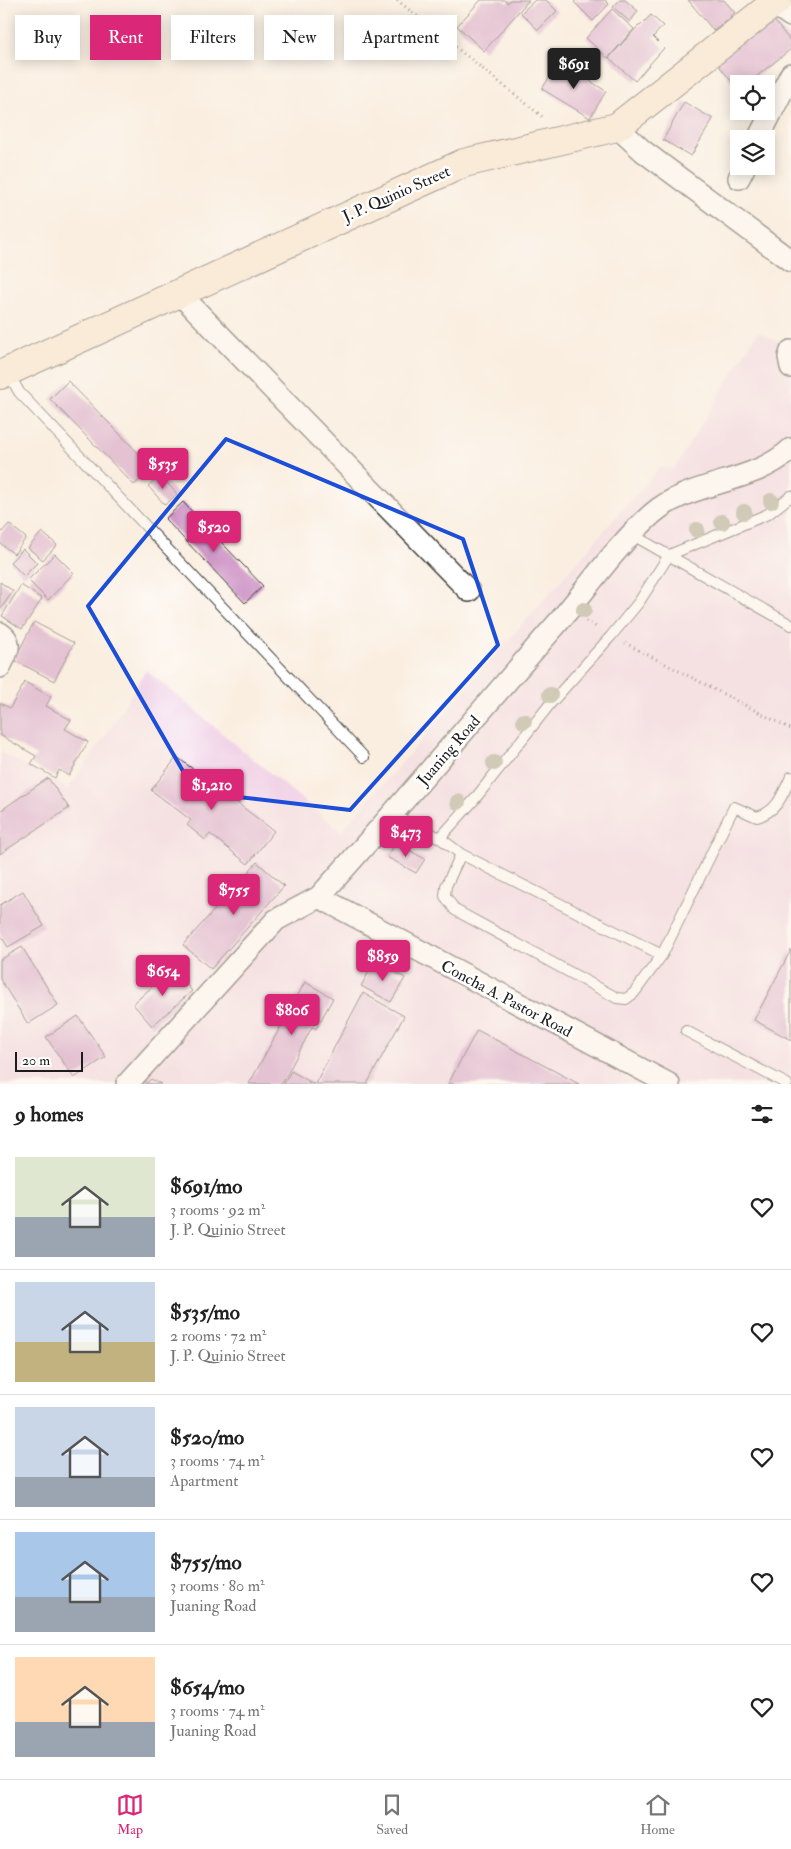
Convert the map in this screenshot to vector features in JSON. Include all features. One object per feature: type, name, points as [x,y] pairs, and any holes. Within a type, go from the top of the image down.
[{"type":"street","name":"J. P. Quinio Street","points":[[4,373],[464,163],[616,127],[780,6]]},
{"type":"street","points":[[763,130],[791,74]]},
{"type":"street","points":[[616,127],[644,151],[791,261]]},
{"type":"street","points":[[179,293],[469,591]]},
{"type":"street","points":[[791,351],[788,357],[791,367]]},
{"type":"street","name":"Juaning Road","points":[[127,1084],[276,920],[319,898],[568,611],[631,534],[654,512],[680,497],[744,476],[781,458],[791,449]]},
{"type":"street","points":[[0,633],[6,636],[9,642],[9,649],[0,667]]},
{"type":"street","name":"Concha A. Pastor Road","points":[[319,898],[669,1084]]},
{"type":"lane","points":[[4,373],[19,392],[364,758]]},
{"type":"lane","points":[[440,838],[474,800],[556,697],[611,636],[638,602],[669,555],[768,514],[791,496]]},
{"type":"lane","points":[[631,534],[791,625]]},
{"type":"lane","points":[[461,854],[446,886],[445,896],[455,910],[617,998],[626,999],[634,993],[662,955],[734,807],[756,817],[766,814],[773,809],[791,777]]},
{"type":"lane","points":[[392,815],[440,838],[461,854],[662,955]]},
{"type":"lane","points":[[686,1031],[787,1084]]},
{"type":"path","points":[[397,0],[568,137]]},
{"type":"path","points":[[568,611],[611,636],[791,729]]},
{"type":"highlighted area","points":[[226,439],[463,539],[498,645],[350,810],[195,792],[88,606]]},
{"type":"shaded area","points":[[758,332],[791,347],[791,1084],[0,1084],[0,752],[68,789],[108,732],[146,670],[341,832],[660,467],[674,469]]},
{"type":"building","points":[[481,0],[504,0],[508,3],[510,0],[529,0],[484,51],[457,26]]},
{"type":"building","points":[[535,0],[546,0],[557,11],[538,30],[521,13]]},
{"type":"building","points":[[576,0],[605,0],[609,4],[593,21],[574,2]]},
{"type":"building","points":[[620,0],[625,0],[638,11],[630,22],[613,7]]},
{"type":"building","points":[[688,0],[724,0],[735,13],[714,31]]},
{"type":"building","points":[[612,9],[634,29],[608,58],[586,38]]},
{"type":"building","points":[[651,15],[663,26],[653,37],[664,48],[635,81],[609,58],[639,25]]},
{"type":"building","points":[[772,18],[791,42],[791,49],[758,75],[730,75],[730,80],[716,62]]},
{"type":"building","points":[[559,62],[606,91],[590,118],[542,89]]},
{"type":"building","points":[[684,102],[713,119],[691,156],[663,140]]},
{"type":"building","points":[[68,381],[153,468],[134,485],[50,399]]},
{"type":"building","points":[[160,475],[177,494],[165,505],[148,486]]},
{"type":"building","points":[[183,502],[263,586],[245,603],[165,519]]},
{"type":"building","points":[[9,524],[26,538],[14,554],[0,543],[0,534]]},
{"type":"building","points":[[42,532],[57,545],[43,560],[28,548]]},
{"type":"building","points":[[23,549],[37,563],[24,576],[10,562]]},
{"type":"building","points":[[55,554],[74,573],[48,600],[28,580]]},
{"type":"building","points":[[0,582],[13,591],[0,610]]},
{"type":"building","points":[[21,585],[42,599],[22,629],[2,616]]},
{"type":"building","points":[[34,622],[74,643],[54,681],[14,660]]},
{"type":"building","points":[[25,682],[51,697],[46,706],[71,720],[65,729],[88,742],[69,776],[59,770],[55,778],[31,764],[36,756],[0,735],[0,703],[10,708]]},
{"type":"building","points":[[177,757],[274,831],[248,864],[210,834],[205,840],[187,825],[191,820],[151,790]]},
{"type":"building","points":[[48,778],[69,808],[0,854],[0,811]]},
{"type":"building","points":[[396,843],[425,859],[416,873],[387,857]]},
{"type":"building","points":[[257,862],[284,886],[211,969],[183,945]]},
{"type":"building","points":[[23,891],[44,926],[8,947],[0,934],[0,905]]},
{"type":"building","points":[[22,947],[58,1005],[28,1024],[0,979],[0,960]]},
{"type":"building","points":[[791,950],[791,1040],[754,1020]]},
{"type":"building","points":[[375,961],[405,978],[391,1002],[361,986]]},
{"type":"building","points":[[173,968],[192,991],[152,1026],[133,1004]]},
{"type":"building","points":[[305,982],[333,998],[316,1029],[312,1027],[282,1084],[249,1084]]},
{"type":"building","points":[[363,993],[404,1016],[367,1084],[315,1084]]},
{"type":"building","points":[[78,1016],[106,1057],[74,1078],[46,1037]]},
{"type":"building","points":[[477,1030],[579,1084],[448,1084]]},
{"type":"building","points":[[291,1071],[314,1084],[284,1084]]},
{"type":"building","points":[[151,1079],[161,1084],[145,1084]]}]
